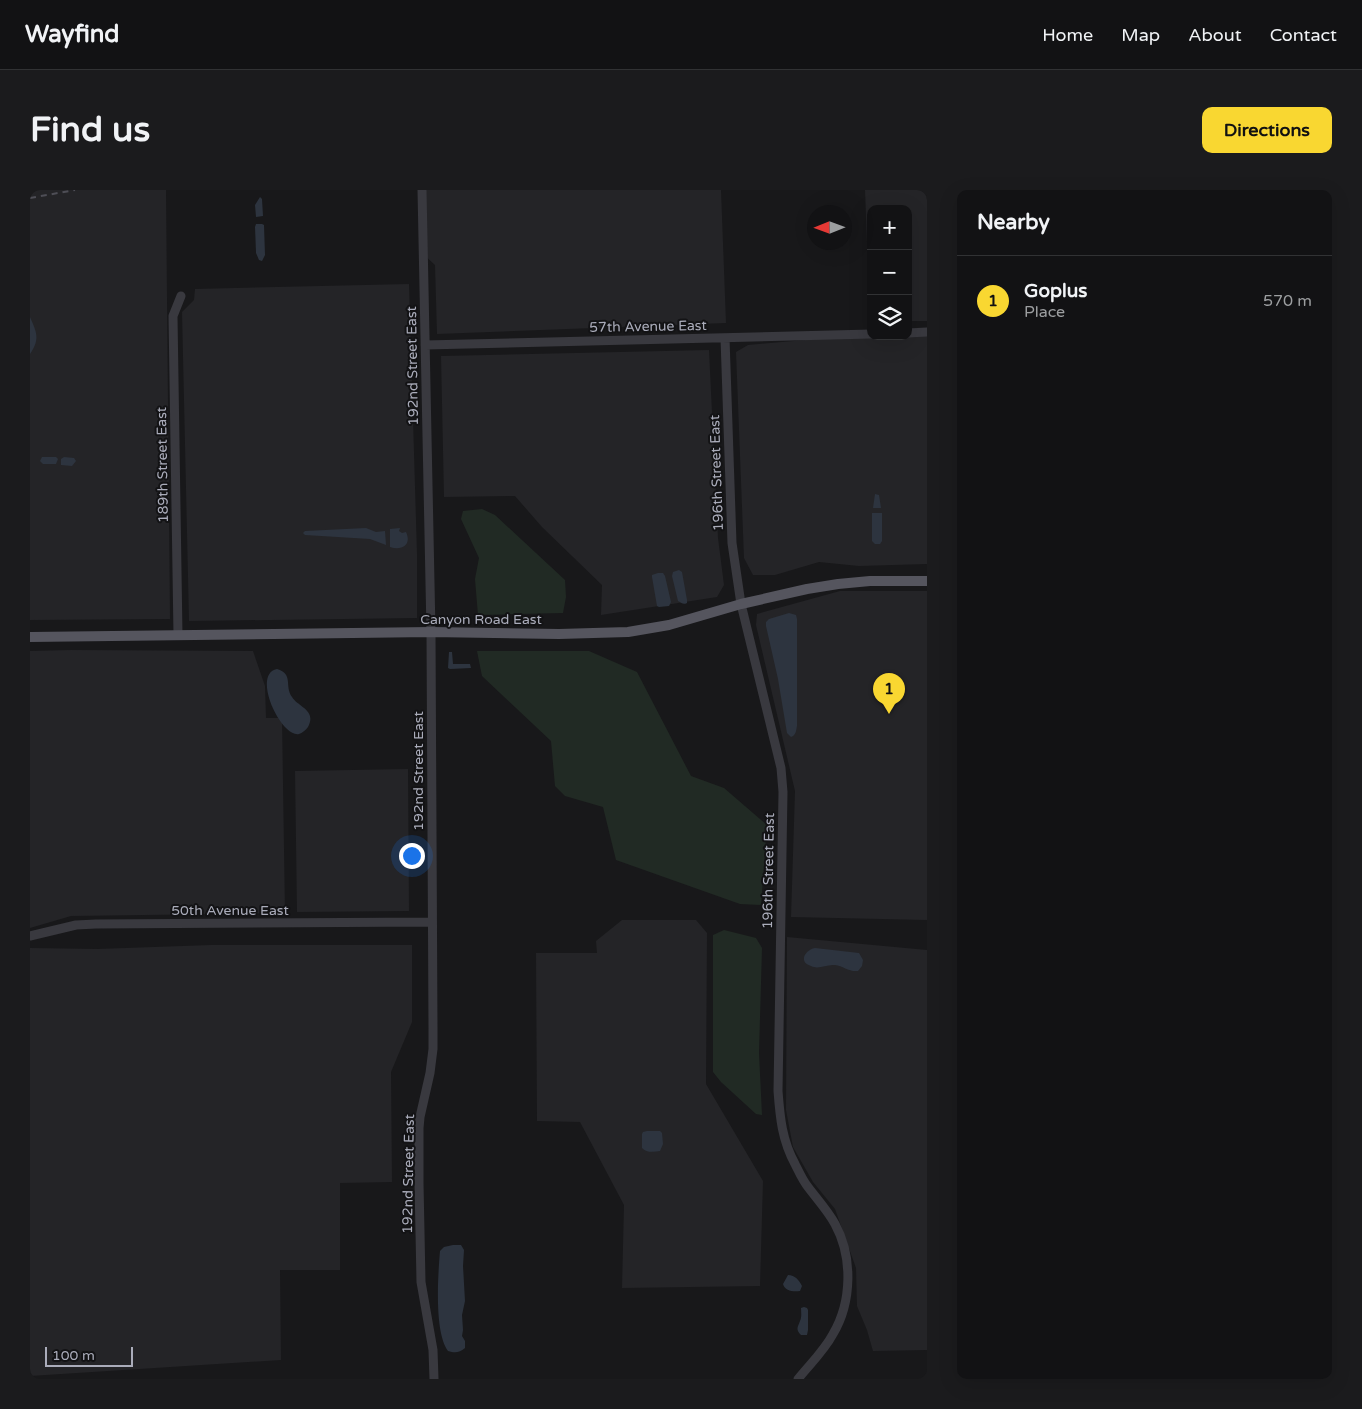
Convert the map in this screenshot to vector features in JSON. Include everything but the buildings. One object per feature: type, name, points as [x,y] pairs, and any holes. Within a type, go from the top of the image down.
[{"type":"main road","name":"Canyon Road East","points":[[30,637],[432,632],[559,634],[628,632],[669,625],[741,604],[806,589],[870,581],[927,581]]},
{"type":"street","name":"192nd Street East","points":[[422,190],[432,632],[433,1049],[430,1074],[420,1117],[419,1163],[421,1282],[433,1350],[434,1379]]},
{"type":"street","name":"189th Street East","points":[[178,635],[173,316],[181,296]]},
{"type":"street","points":[[912,333],[927,332]]},
{"type":"street","name":"57th Avenue East","points":[[425,345],[867,334]]},
{"type":"street","name":"196th Street East","points":[[725,338],[732,544],[741,604],[781,768],[783,792],[778,1091],[780,1121],[786,1143],[806,1185],[836,1225],[843,1246],[848,1272],[847,1295],[834,1334],[798,1379]]},
{"type":"street","name":"50th Avenue East","points":[[30,936],[70,926],[96,924],[432,922]]},
{"type":"shaded area","points":[[30,190],[166,190],[170,619],[30,620]]},
{"type":"shaded area","points":[[421,190],[721,190],[726,323],[437,334],[435,265],[423,254]]},
{"type":"shaded area","points":[[865,190],[927,190],[927,321],[912,321],[912,205],[867,205],[867,243]]},
{"type":"shaded area","points":[[260,197],[262,199],[263,216],[256,217],[255,205]]},
{"type":"shaded area","points":[[256,224],[264,225],[265,255],[262,261],[259,260],[256,253]]},
{"type":"shaded area","points":[[409,284],[417,554],[417,618],[189,621],[182,312],[194,300],[195,289]]},
{"type":"shaded area","points":[[30,317],[36,340],[30,354]]},
{"type":"shaded area","points":[[927,333],[927,564],[859,566],[819,562],[775,575],[753,575],[744,558],[736,352],[748,345],[862,335],[867,335],[867,340],[912,340],[912,335]]},
{"type":"shaded area","points":[[709,350],[718,538],[724,585],[717,597],[601,615],[602,585],[542,527],[515,496],[444,497],[441,356]]},
{"type":"shaded area","points":[[42,457],[56,457],[58,459],[56,464],[43,464],[40,461]]},
{"type":"shaded area","points":[[64,457],[74,458],[76,461],[72,466],[61,465],[61,459]]},
{"type":"shaded area","points":[[875,494],[879,495],[881,508],[873,508]]},
{"type":"shaded area","points":[[482,509],[495,515],[565,580],[566,597],[563,613],[478,615],[475,579],[479,558],[461,519],[463,511]]},
{"type":"shaded area","points":[[872,513],[882,513],[882,541],[880,544],[875,544],[872,541]]},
{"type":"shaded area","points":[[366,528],[376,532],[385,531],[386,545],[370,539],[305,535],[303,533],[305,531]]},
{"type":"shaded area","points":[[400,528],[399,531],[402,533],[406,532],[408,537],[407,544],[398,548],[390,547],[390,529]]},
{"type":"shaded area","points":[[679,570],[682,572],[687,600],[687,603],[684,604],[678,601],[672,576],[673,572]]},
{"type":"shaded area","points":[[663,573],[665,576],[671,602],[669,606],[657,606],[652,575]]},
{"type":"shaded area","points":[[840,591],[927,591],[927,920],[791,917],[795,791],[756,625],[757,614]]},
{"type":"shaded area","points":[[789,613],[796,615],[797,619],[797,726],[795,734],[791,737],[787,733],[778,679],[766,626],[766,622],[769,619]]},
{"type":"shaded area","points":[[30,651],[253,651],[265,686],[266,718],[282,718],[285,913],[71,916],[30,928]]},
{"type":"shaded area","points":[[477,651],[589,651],[637,672],[691,776],[724,788],[767,825],[761,905],[740,904],[616,860],[603,807],[565,796],[555,786],[551,741],[482,676]]},
{"type":"shaded area","points":[[449,652],[452,652],[453,664],[470,664],[471,668],[448,668]]},
{"type":"shaded area","points":[[277,669],[285,674],[292,697],[306,709],[310,717],[308,727],[299,734],[292,733],[284,726],[277,717],[272,705],[267,682],[270,673]]},
{"type":"shaded area","points":[[408,769],[409,911],[297,912],[295,771]]},
{"type":"shaded area","points":[[622,920],[696,920],[707,933],[706,1084],[763,1181],[760,1286],[622,1288],[624,1205],[580,1122],[537,1121],[536,953],[597,953],[596,941]]},
{"type":"shaded area","points":[[724,930],[756,938],[762,948],[759,1053],[762,1115],[756,1114],[721,1082],[713,1072],[713,935]]},
{"type":"shaded area","points":[[787,937],[927,950],[927,1350],[873,1351],[857,1306],[856,1268],[835,1209],[813,1182],[793,1147],[786,1110]]},
{"type":"shaded area","points":[[211,945],[412,945],[412,1022],[391,1072],[392,1182],[340,1183],[340,1270],[280,1270],[281,1360],[30,1376],[30,948],[97,949]]},
{"type":"shaded area","points":[[815,948],[859,953],[863,960],[862,966],[858,971],[855,971],[835,965],[811,966],[805,962],[804,956],[808,951]]},
{"type":"shaded area","points":[[647,1131],[660,1131],[662,1133],[663,1144],[660,1151],[653,1152],[642,1148],[642,1134]]},
{"type":"shaded area","points":[[461,1245],[464,1250],[465,1301],[462,1315],[462,1336],[465,1341],[465,1348],[455,1352],[448,1351],[444,1342],[438,1303],[440,1251],[444,1247]]},
{"type":"shaded area","points":[[788,1275],[795,1277],[800,1282],[802,1286],[800,1291],[790,1290],[784,1286],[783,1284]]},
{"type":"shaded area","points":[[804,1307],[808,1310],[808,1330],[807,1335],[801,1335],[798,1328],[801,1308]]},
{"type":"railway","points":[[30,198],[75,190]]},
{"type":"place","name":"Goplus","points":[[889,714]]}]
